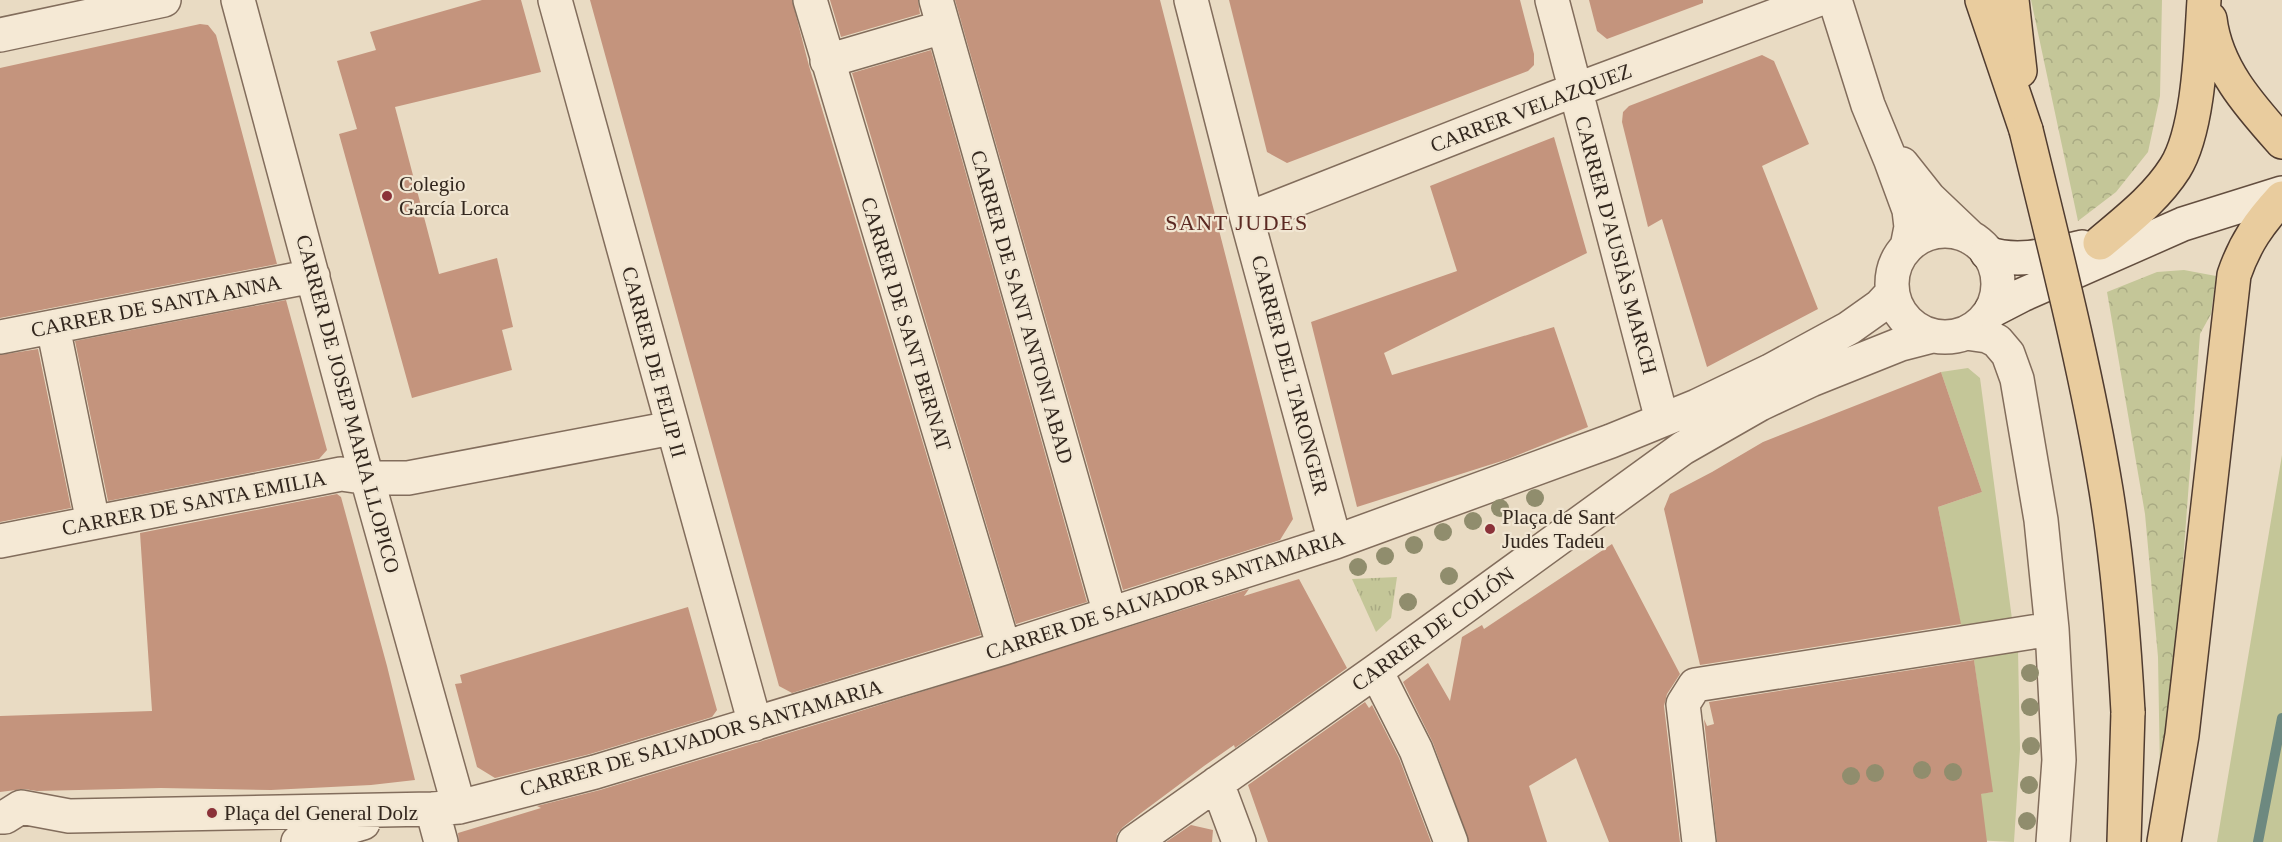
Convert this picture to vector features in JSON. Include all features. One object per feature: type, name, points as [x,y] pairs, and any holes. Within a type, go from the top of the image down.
[{"type":"main road","points":[[1982,0],[2026,130],[2089,395],[2106,491],[2118,572],[2128,712],[2124,842]]},
{"type":"main road","points":[[2012,0],[2026,130]]},
{"type":"main road","points":[[2100,243],[2142,208],[2165,182],[2177,166],[2187,143],[2198,82],[2204,0]]},
{"type":"main road","points":[[2209,0],[2210,22],[2218,52],[2230,76],[2243,98],[2282,142]]},
{"type":"main road","points":[[2164,842],[2182,735],[2234,275],[2243,250],[2282,198]]},
{"type":"street","points":[[0,35],[164,0]]},
{"type":"street","name":"CARRER DE JOSEP MARIA LLOPICO","points":[[238,0],[369,478],[432,809],[441,842]]},
{"type":"street","name":"CARRER DE FELIP II","points":[[555,0],[755,724]]},
{"type":"street","name":"CARRER DE SANT BERNAT","points":[[810,0],[1004,648]]},
{"type":"street","name":"CARRER DEL TARONGER","points":[[1191,0],[1247,219],[1335,542]]},
{"type":"street","name":"CARRER D'AUSIÀS MARCH","points":[[1552,0],[1662,420]]},
{"type":"street","name":"CARRER VELAZQUEZ","points":[[1247,219],[1575,90],[1817,0]]},
{"type":"street","points":[[1836,0],[1860,82],[1909,210],[1911,227],[1907,247]]},
{"type":"street","points":[[827,61],[940,13]]},
{"type":"street","name":"CARRER DE SANT ANTONI ABAD","points":[[940,13],[1110,614]]},
{"type":"street","points":[[1876,124],[1906,170],[1929,198],[1980,246],[1997,275],[1996,300],[1991,311],[1980,324],[1954,337],[1932,336],[1910,324],[1902,315],[1892,293],[1894,268],[1899,256],[1907,247],[1927,234],[1939,232],[1962,234],[1980,246],[2015,259],[2046,255],[2183,224],[2282,193]]},
{"type":"street","points":[[1991,311],[2183,224]]},
{"type":"street","name":"CARRER DE SANTA ANNA","points":[[0,338],[313,276]]},
{"type":"street","name":"CARRER DE SALVADOR SANTAMARIA","points":[[432,809],[595,772],[1004,648],[1335,542],[1611,441],[1729,392],[1810,351],[1869,315],[1892,293]]},
{"type":"street","points":[[53,327],[93,522]]},
{"type":"street","points":[[1966,333],[1987,336],[1997,341],[2008,354],[2017,379],[2042,520],[2052,629],[2059,760],[2053,842]]},
{"type":"street","name":"CARRER DE COLÓN","points":[[1134,842],[1377,671],[1699,437],[1811,380],[1901,344],[1932,336]]},
{"type":"street","name":"CARRER DE SANTA EMILIA","points":[[0,541],[341,474],[369,478],[408,478],[672,428]]},
{"type":"street","points":[[1698,842],[1683,704],[1695,685],[2052,629]]},
{"type":"street","points":[[1377,671],[1416,750],[1451,842]]},
{"type":"street","points":[[1217,783],[1239,842]]},
{"type":"street","points":[[0,817],[5,817],[21,807],[70,829],[432,809]]},
{"type":"street","points":[[298,842],[432,809]]},
{"type":"green space","points":[[2031,0],[2162,0],[2160,96],[2148,152],[2116,192],[2078,221]]},
{"type":"green space","points":[[2184,270],[2216,276],[2211,314],[2200,334],[2172,710],[2160,773],[2158,657],[2145,514],[2107,292],[2157,272]]},
{"type":"green space","points":[[1968,368],[1980,378],[2012,619],[1961,627],[1938,507],[1982,492],[1941,372]]},
{"type":"green space","points":[[2282,455],[2282,842],[2217,842]]},
{"type":"green space","points":[[1397,577],[1391,618],[1376,632],[1352,579]]},
{"type":"green space","points":[[2018,650],[2020,749],[2014,842],[1750,829],[1992,792],[1973,653]]},
{"type":"building","name":"Colegio García Lorca","points":[[482,0],[521,0],[541,72],[395,107],[439,274],[497,258],[513,327],[502,330],[512,370],[412,398],[339,134],[357,129],[337,61],[376,50],[370,32]]},
{"type":"building","points":[[590,0],[792,0],[809,66],[981,635],[792,693],[779,686]]},
{"type":"building","points":[[830,0],[918,0],[920,14],[841,37]]},
{"type":"building","points":[[955,0],[1160,0],[1293,519],[1280,540],[1123,590]]},
{"type":"building","points":[[1229,0],[1520,0],[1534,54],[1534,65],[1528,71],[1287,163],[1267,152]]},
{"type":"building","points":[[1589,0],[1703,0],[1703,3],[1607,39],[1597,31]]},
{"type":"building","points":[[200,24],[208,25],[216,35],[277,264],[0,318],[0,68]]},
{"type":"building","points":[[931,50],[1087,602],[1016,624],[852,73]]},
{"type":"building","points":[[1762,55],[1774,61],[1809,144],[1762,166],[1818,309],[1707,367],[1662,219],[1648,227],[1622,122],[1623,112],[1629,106]]},
{"type":"building","points":[[1554,137],[1587,253],[1384,353],[1392,375],[1554,327],[1588,427],[1508,459],[1357,507],[1311,322],[1457,271],[1430,186]]},
{"type":"building","points":[[286,300],[327,450],[319,459],[108,501],[75,341]]},
{"type":"building","points":[[38,349],[71,508],[0,522],[0,355]]},
{"type":"building","points":[[1941,372],[1982,492],[1938,507],[1961,624],[1700,665],[1664,509],[1670,494],[1763,442]]},
{"type":"building","points":[[337,494],[341,497],[415,780],[371,785],[271,790],[161,788],[37,791],[24,789],[0,792],[0,716],[152,711],[140,533]]},
{"type":"building","points":[[1612,544],[1680,674],[1667,694],[1664,706],[1680,842],[1609,842],[1576,758],[1529,786],[1547,842],[1469,842],[1433,743],[1403,682],[1428,663],[1450,701],[1462,637],[1482,625],[1484,629]]},
{"type":"building","points":[[1299,579],[1347,668],[1235,748],[1234,745],[1204,766],[1141,813],[1123,827],[1117,834],[1116,842],[459,842],[458,833],[541,808],[537,806],[600,790],[838,718],[1249,589],[1244,596]]},
{"type":"building","points":[[688,607],[717,710],[712,717],[590,754],[495,778],[477,767],[455,684],[462,683],[460,675]]},
{"type":"building","points":[[1974,660],[1993,792],[1981,794],[1987,842],[1717,842],[1704,719],[1707,726],[1714,724],[1709,702]]},
{"type":"building","points":[[1365,702],[1369,708],[1372,705],[1399,758],[1431,842],[1268,842],[1248,785]]},
{"type":"building","points":[[1191,825],[1213,830],[1212,842],[1166,842]]},
{"type":"waterway","points":[[2258,842],[2282,718]]},
{"type":"place","name":"Colegio García Lorca","points":[[387,196]]},
{"type":"place","name":"Plaça de Sant Judes Tadeu","points":[[1490,529]]},
{"type":"place","name":"Plaça del General Dolz","points":[[212,813]]},
{"type":"district","name":"SANT JUDES","points":[[1237,222]]}]
